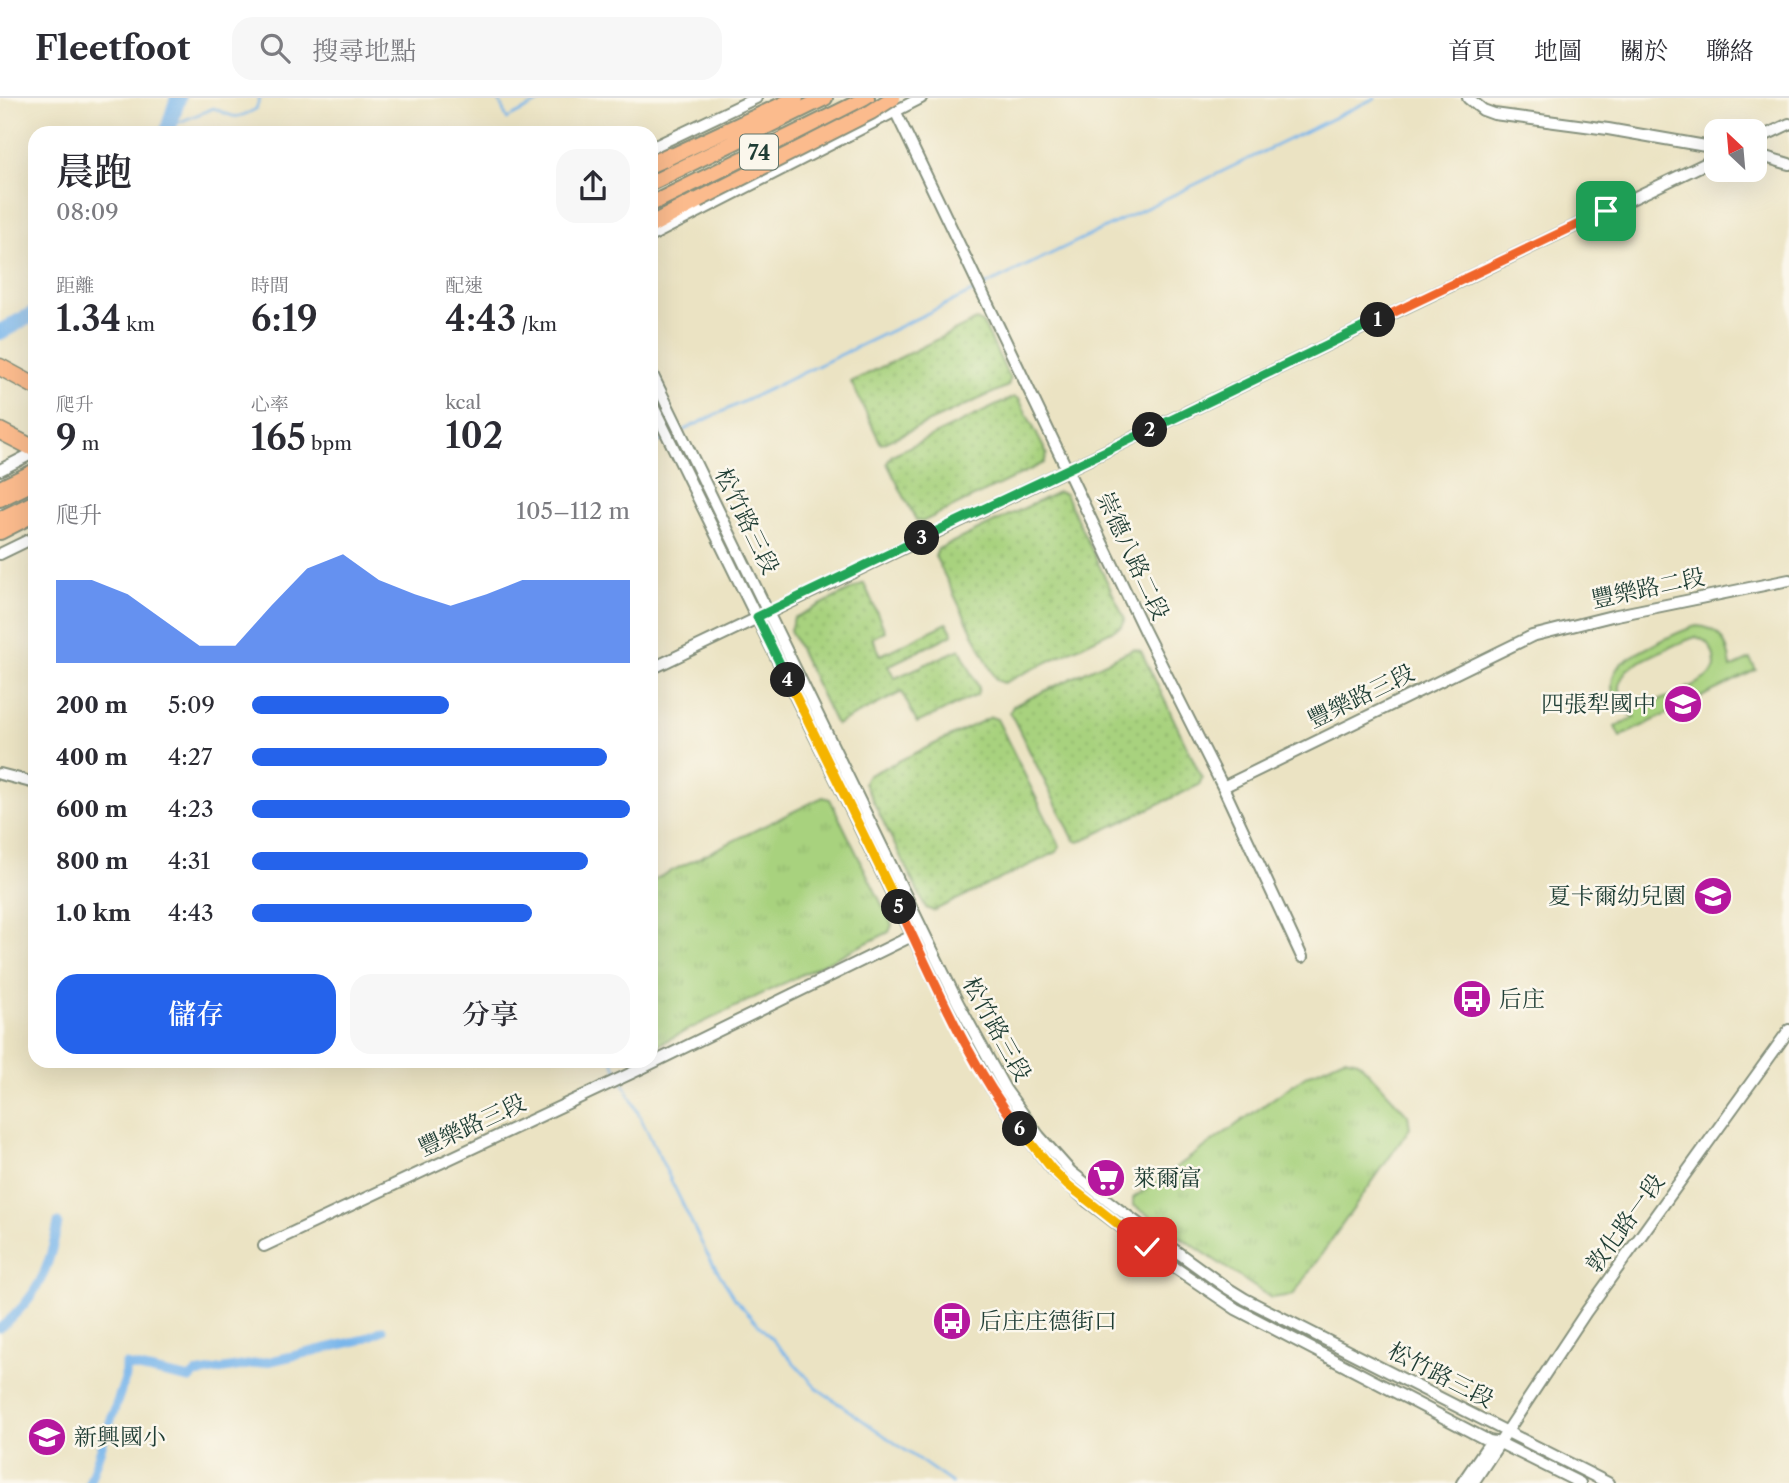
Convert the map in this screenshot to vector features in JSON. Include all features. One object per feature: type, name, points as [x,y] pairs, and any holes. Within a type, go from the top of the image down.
[{"type":"highway","name":"74","points":[[669,156],[796,98]]},
{"type":"highway","name":"74","points":[[658,180],[825,98]]},
{"type":"highway","name":"74","points":[[658,201],[867,98]]},
{"type":"highway","name":"74","points":[[658,216],[698,200],[892,102]]},
{"type":"highway","points":[[658,162],[669,156]]},
{"type":"highway","points":[[658,221],[698,200]]},
{"type":"highway","points":[[0,367],[28,382]]},
{"type":"highway","points":[[0,431],[28,447]]},
{"type":"highway","points":[[0,488],[28,474]]},
{"type":"highway","points":[[0,499],[28,485]]},
{"type":"highway","points":[[0,519],[28,505]]},
{"type":"highway","points":[[0,532],[28,518]]},
{"type":"street","points":[[658,145],[756,98]]},
{"type":"street","points":[[658,232],[892,102],[920,98]]},
{"type":"street","points":[[1468,98],[1483,110],[1494,114],[1608,129],[1704,146]]},
{"type":"street","name":"崇德八路二段","points":[[892,102],[1149,640],[1223,787],[1302,957]]},
{"type":"street","points":[[1768,134],[1789,124]]},
{"type":"street","points":[[1768,158],[1789,164]]},
{"type":"street","points":[[658,666],[1704,165]]},
{"type":"street","name":"松竹路三段","points":[[658,387],[763,615],[918,933],[1005,1089],[1039,1136],[1083,1182],[1188,1261],[1245,1299],[1608,1483]]},
{"type":"street","name":"松竹路三段","points":[[658,416],[763,615]]},
{"type":"street","points":[[0,470],[28,455]]},
{"type":"street","points":[[0,554],[28,540]]},
{"type":"street","name":"豐樂路二段","points":[[1518,643],[1532,636],[1612,616],[1789,580]]},
{"type":"street","name":"豐樂路三段","points":[[1223,787],[1518,643]]},
{"type":"street","points":[[0,774],[28,781]]},
{"type":"street","name":"松竹路三段","points":[[918,933],[948,1008],[1000,1102],[1052,1169],[1088,1202],[1179,1271],[1236,1308],[1489,1441],[1500,1443],[1580,1483]]},
{"type":"street","name":"豐樂路三段","points":[[658,1060],[918,933]]},
{"type":"street","name":"敦化路一段","points":[[1473,1483],[1586,1312],[1789,1030]]},
{"type":"street","name":"豐樂路三段","points":[[264,1246],[642,1068]]},
{"type":"street","name":"敦化路一段","points":[[1462,1483],[1486,1448],[1500,1443]]},
{"type":"green space","points":[[976,320],[983,323],[1010,379],[1008,386],[881,444],[851,382]]},
{"type":"green space","points":[[1014,397],[1019,399],[1047,454],[1044,463],[922,522],[916,520],[887,463],[892,455]]},
{"type":"green space","points":[[1058,492],[1065,494],[1125,619],[1122,626],[1004,683],[996,680],[935,556],[938,549]]},
{"type":"green space","points":[[864,583],[885,631],[872,638],[881,655],[947,623],[953,634],[888,666],[895,678],[960,649],[979,688],[977,695],[917,723],[902,692],[836,725],[790,630],[794,618]]},
{"type":"green space","points":[[1705,627],[1718,634],[1726,645],[1731,668],[1750,659],[1756,670],[1620,737],[1615,727],[1635,717],[1621,708],[1612,691],[1616,670],[1642,650],[1690,628]],"holes":[[[1696,637],[1709,645],[1714,657],[1715,667],[1710,675],[1662,699],[1634,704],[1625,700],[1620,688],[1627,670],[1681,643]]]},
{"type":"green space","points":[[1133,649],[1141,651],[1202,778],[1199,785],[1079,842],[1074,840],[1010,712],[1013,706]]},
{"type":"green space","points":[[991,717],[997,719],[1060,846],[1057,852],[933,911],[926,908],[864,783],[867,776]]},
{"type":"green space","points":[[823,797],[830,799],[892,925],[889,932],[658,1045],[658,878]]},
{"type":"green space","points":[[1344,1058],[1358,1061],[1408,1115],[1410,1128],[1293,1295],[1271,1298],[1133,1205],[1133,1198],[1305,1076]]},
{"type":"waterway","points":[[169,126],[178,98]]},
{"type":"waterway","points":[[170,126],[214,108],[231,116],[244,115],[256,109],[260,98]]},
{"type":"waterway","points":[[498,98],[507,119],[547,98]]},
{"type":"waterway","points":[[984,286],[1375,98]]},
{"type":"waterway","points":[[684,430],[978,289]]},
{"type":"waterway","points":[[0,332],[28,317]]},
{"type":"waterway","points":[[658,442],[665,439]]},
{"type":"waterway","points":[[616,1068],[620,1076]]},
{"type":"waterway","points":[[623,1082],[707,1254],[735,1299],[818,1389],[952,1483]]},
{"type":"waterway","points":[[0,1328],[24,1305],[40,1282],[58,1223]]},
{"type":"waterway","points":[[89,1483],[125,1379],[125,1365],[190,1379],[195,1374],[271,1361],[361,1340],[383,1330]]},
{"type":"place","name":"四張犁國中","points":[[1683,704]]},
{"type":"place","name":"夏卡爾幼兒園","points":[[1713,896]]},
{"type":"place","name":"后庄","points":[[1472,999]]},
{"type":"place","name":"萊爾富","points":[[1106,1178]]},
{"type":"place","name":"后庄庄德街口","points":[[952,1321]]},
{"type":"place","name":"新興國小","points":[[47,1437]]},
{"type":"route","points":[[1147,1247],[1088,1202],[1052,1169],[991,1087],[948,1008],[757,617],[1606,211]]}]
